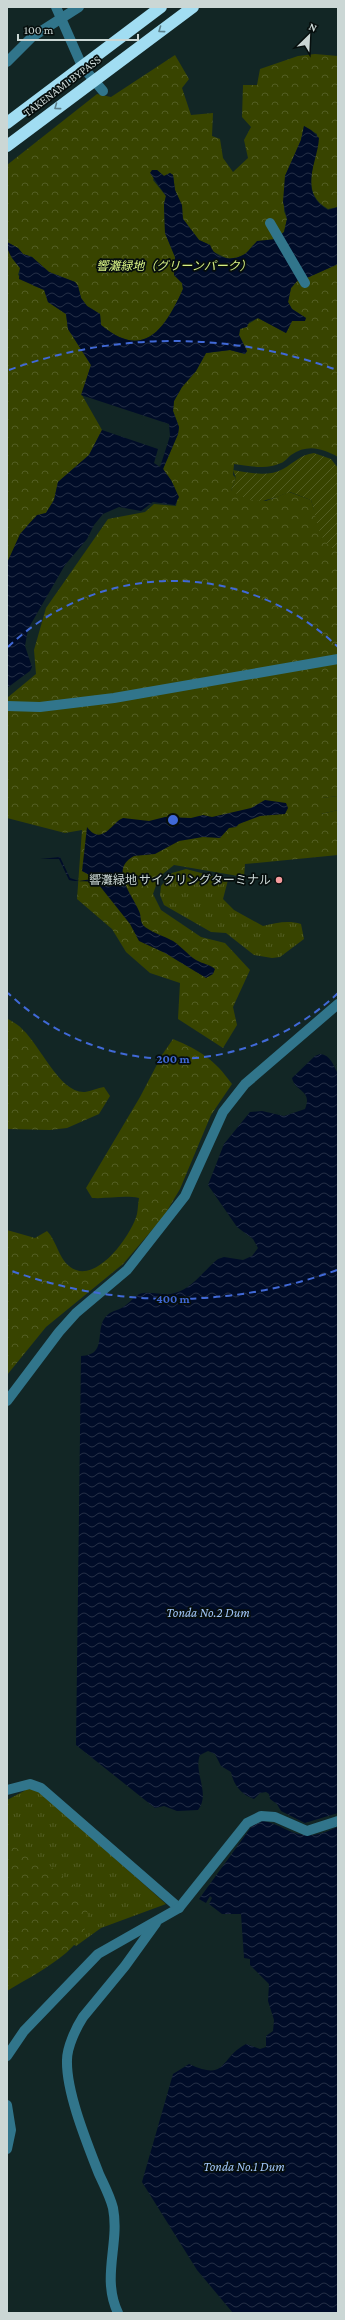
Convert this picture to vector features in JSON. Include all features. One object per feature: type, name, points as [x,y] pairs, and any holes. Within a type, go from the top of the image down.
[{"type":"highway","name":"TAKENAMI BYPASS","points":[[7,123],[161,7]]},
{"type":"highway","name":"TAKENAMI BYPASS","points":[[7,146],[193,7]]},
{"type":"street","points":[[56,7],[82,66],[93,81],[104,91]]},
{"type":"street","points":[[7,62],[32,37],[60,17],[79,7]]},
{"type":"street","points":[[270,223],[305,283]]},
{"type":"street","points":[[7,706],[40,707],[114,698],[338,659]]},
{"type":"street","points":[[7,1401],[59,1332],[76,1313],[127,1270],[185,1196],[223,1112],[245,1084],[338,1004]]},
{"type":"street","points":[[7,1790],[30,1784],[41,1788],[179,1908]]},
{"type":"street","points":[[7,2056],[24,2031],[98,1954],[179,1908],[236,1834],[254,1818],[261,1816],[275,1817],[307,1831],[338,1821]]},
{"type":"street","points":[[118,2313],[113,2302],[109,2273],[115,2224],[112,2206],[93,2158],[71,2090],[67,2058],[78,2026],[83,2017],[125,1966],[157,1921]]},
{"type":"street","points":[[7,2105],[11,2130],[7,2149]]},
{"type":"green space","name":"響灘緑地（グリーンパーク）","points":[[315,54],[338,56],[338,207],[328,209],[319,202],[313,194],[311,185],[317,134],[304,126],[301,140],[285,176],[284,211],[287,219],[284,232],[276,239],[253,245],[247,253],[237,258],[228,259],[212,251],[210,245],[199,240],[183,219],[175,190],[173,175],[170,173],[164,176],[157,170],[153,180],[166,196],[164,204],[165,233],[175,257],[174,275],[182,283],[183,289],[169,317],[151,336],[141,340],[129,340],[116,335],[101,325],[100,314],[87,306],[81,298],[78,286],[75,282],[49,272],[32,257],[23,254],[18,248],[7,242],[7,165],[97,94],[111,97],[175,55],[189,79],[182,88],[191,115],[213,113],[212,136],[220,139],[223,158],[233,172],[248,158],[244,140],[251,127],[242,117],[243,85],[257,85],[260,69],[298,56]]},
{"type":"green space","points":[[7,248],[20,268],[18,275],[34,286],[45,290],[48,302],[66,314],[68,329],[91,365],[82,395],[102,430],[89,455],[58,482],[54,500],[46,513],[32,521],[27,527],[7,563]]},
{"type":"green space","points":[[338,264],[338,457],[326,451],[309,448],[303,449],[291,455],[285,461],[276,465],[258,467],[234,464],[233,475],[236,478],[231,490],[266,501],[289,492],[311,500],[314,510],[338,551],[338,796],[322,798],[321,814],[338,810],[338,855],[245,864],[244,877],[174,865],[159,877],[153,894],[161,910],[201,937],[225,943],[250,970],[233,1007],[237,1025],[223,1048],[178,1019],[180,983],[150,973],[126,952],[112,929],[77,899],[82,830],[65,833],[7,818],[7,698],[36,674],[34,650],[46,608],[108,519],[145,512],[154,504],[176,506],[176,491],[163,469],[178,434],[179,427],[173,411],[174,401],[182,387],[196,371],[206,353],[230,350],[245,354],[247,351],[239,335],[240,329],[258,318],[286,333],[292,321],[306,318],[292,309],[288,302],[291,288],[298,280],[309,277]]},
{"type":"green space","points":[[314,453],[331,459],[338,468],[338,551],[331,547],[322,536],[311,500],[290,492],[260,501],[239,495],[231,490],[236,478],[233,470],[259,474],[272,473],[283,469],[301,457]]},
{"type":"green space","points":[[338,796],[338,810],[321,814],[321,798]]},
{"type":"green space","points":[[186,869],[228,880],[223,899],[234,910],[263,926],[287,922],[301,924],[304,939],[280,957],[272,958],[254,955],[226,933],[211,932],[164,905],[160,895],[161,886],[172,873]]},
{"type":"green space","points":[[8,1019],[20,1027],[30,1037],[51,1067],[67,1085],[76,1091],[85,1092],[104,1087],[110,1096],[99,1114],[67,1128],[50,1130],[7,1129]]},
{"type":"green space","points":[[173,1039],[199,1052],[213,1062],[232,1084],[211,1115],[180,1189],[164,1216],[123,1264],[46,1327],[7,1375],[7,1230],[35,1238],[47,1231],[62,1258],[70,1267],[76,1270],[85,1271],[95,1268],[105,1262],[114,1253],[134,1223],[139,1198],[92,1198],[86,1188],[140,1097],[162,1055]]},
{"type":"green space","points":[[28,1787],[37,1789],[166,1904],[101,1928],[76,1946],[44,1926],[7,1877],[7,1800],[24,1791]]},
{"type":"green space","points":[[7,1844],[43,1862],[60,1873],[75,1886],[85,1901],[88,1917],[82,1935],[66,1953],[45,1968],[7,1991]]},
{"type":"water","points":[[304,126],[311,130],[319,138],[312,176],[311,186],[313,195],[319,203],[328,210],[338,207],[338,264],[309,277],[298,280],[291,288],[288,302],[292,309],[306,318],[305,321],[292,321],[286,333],[258,318],[249,322],[247,327],[240,329],[239,335],[247,351],[245,354],[230,350],[206,353],[196,371],[182,387],[174,401],[173,411],[179,427],[178,434],[163,469],[171,480],[179,497],[175,505],[153,502],[141,511],[119,507],[103,514],[94,525],[87,539],[65,565],[28,629],[25,646],[32,667],[30,671],[7,688],[7,563],[20,534],[37,515],[46,513],[54,500],[58,482],[89,455],[102,430],[158,449],[154,463],[160,467],[170,436],[169,424],[81,395],[91,365],[68,329],[66,314],[48,302],[44,290],[19,279],[20,268],[9,253],[7,242],[18,248],[23,254],[32,257],[49,272],[75,282],[78,286],[81,298],[87,306],[100,314],[101,325],[116,335],[129,340],[141,340],[151,336],[169,317],[183,289],[182,283],[174,275],[175,257],[165,233],[164,204],[166,196],[150,173],[152,170],[157,170],[164,176],[170,173],[173,175],[175,190],[182,205],[183,219],[199,240],[210,245],[212,250],[220,256],[225,258],[236,258],[246,253],[257,241],[276,239],[284,232],[287,219],[283,202],[285,176],[301,140]]},
{"type":"water","points":[[265,800],[286,803],[288,808],[285,814],[260,816],[239,824],[236,827],[229,828],[220,838],[203,837],[179,841],[155,854],[134,856],[127,861],[123,868],[124,882],[139,911],[143,925],[151,931],[173,941],[196,960],[215,969],[213,974],[206,978],[165,953],[139,941],[130,924],[99,885],[92,882],[88,882],[69,880],[59,859],[40,859],[60,857],[70,878],[79,881],[92,879],[89,875],[82,871],[87,827],[92,833],[97,835],[106,832],[123,818],[149,821],[165,817],[191,818],[203,815],[212,817],[251,808]]},
{"type":"water","name":"Tonda No.2 Dum","points":[[320,1054],[329,1058],[338,1074],[338,1813],[305,1823],[281,1811],[266,1792],[260,1793],[254,1799],[249,1797],[239,1789],[231,1772],[221,1766],[215,1754],[208,1751],[200,1755],[198,1762],[203,1797],[202,1804],[198,1810],[177,1811],[164,1806],[155,1808],[76,1745],[81,1356],[96,1351],[105,1318],[110,1313],[124,1306],[138,1295],[144,1293],[167,1294],[181,1291],[193,1283],[218,1259],[224,1257],[243,1260],[252,1256],[258,1248],[253,1239],[237,1227],[208,1185],[224,1144],[250,1112],[262,1111],[284,1116],[305,1109],[307,1098],[296,1086],[292,1078],[315,1056]]},
{"type":"water","name":"Tonda No.1 Dum","points":[[263,1821],[294,1833],[308,1835],[322,1833],[338,1827],[338,2313],[233,2313],[197,2270],[142,2182],[173,2074],[189,2064],[202,2069],[217,2069],[222,2066],[237,2050],[246,2044],[260,2049],[266,2047],[266,2036],[273,2031],[274,2020],[268,2001],[269,1984],[250,1965],[250,1959],[244,1958],[241,1914],[222,1914],[209,1904],[212,1898],[210,1896],[206,1903],[199,1899],[252,1826]]},
{"type":"place","name":"響灘緑地 サイクリングターミナル","points":[[279,880]]}]
